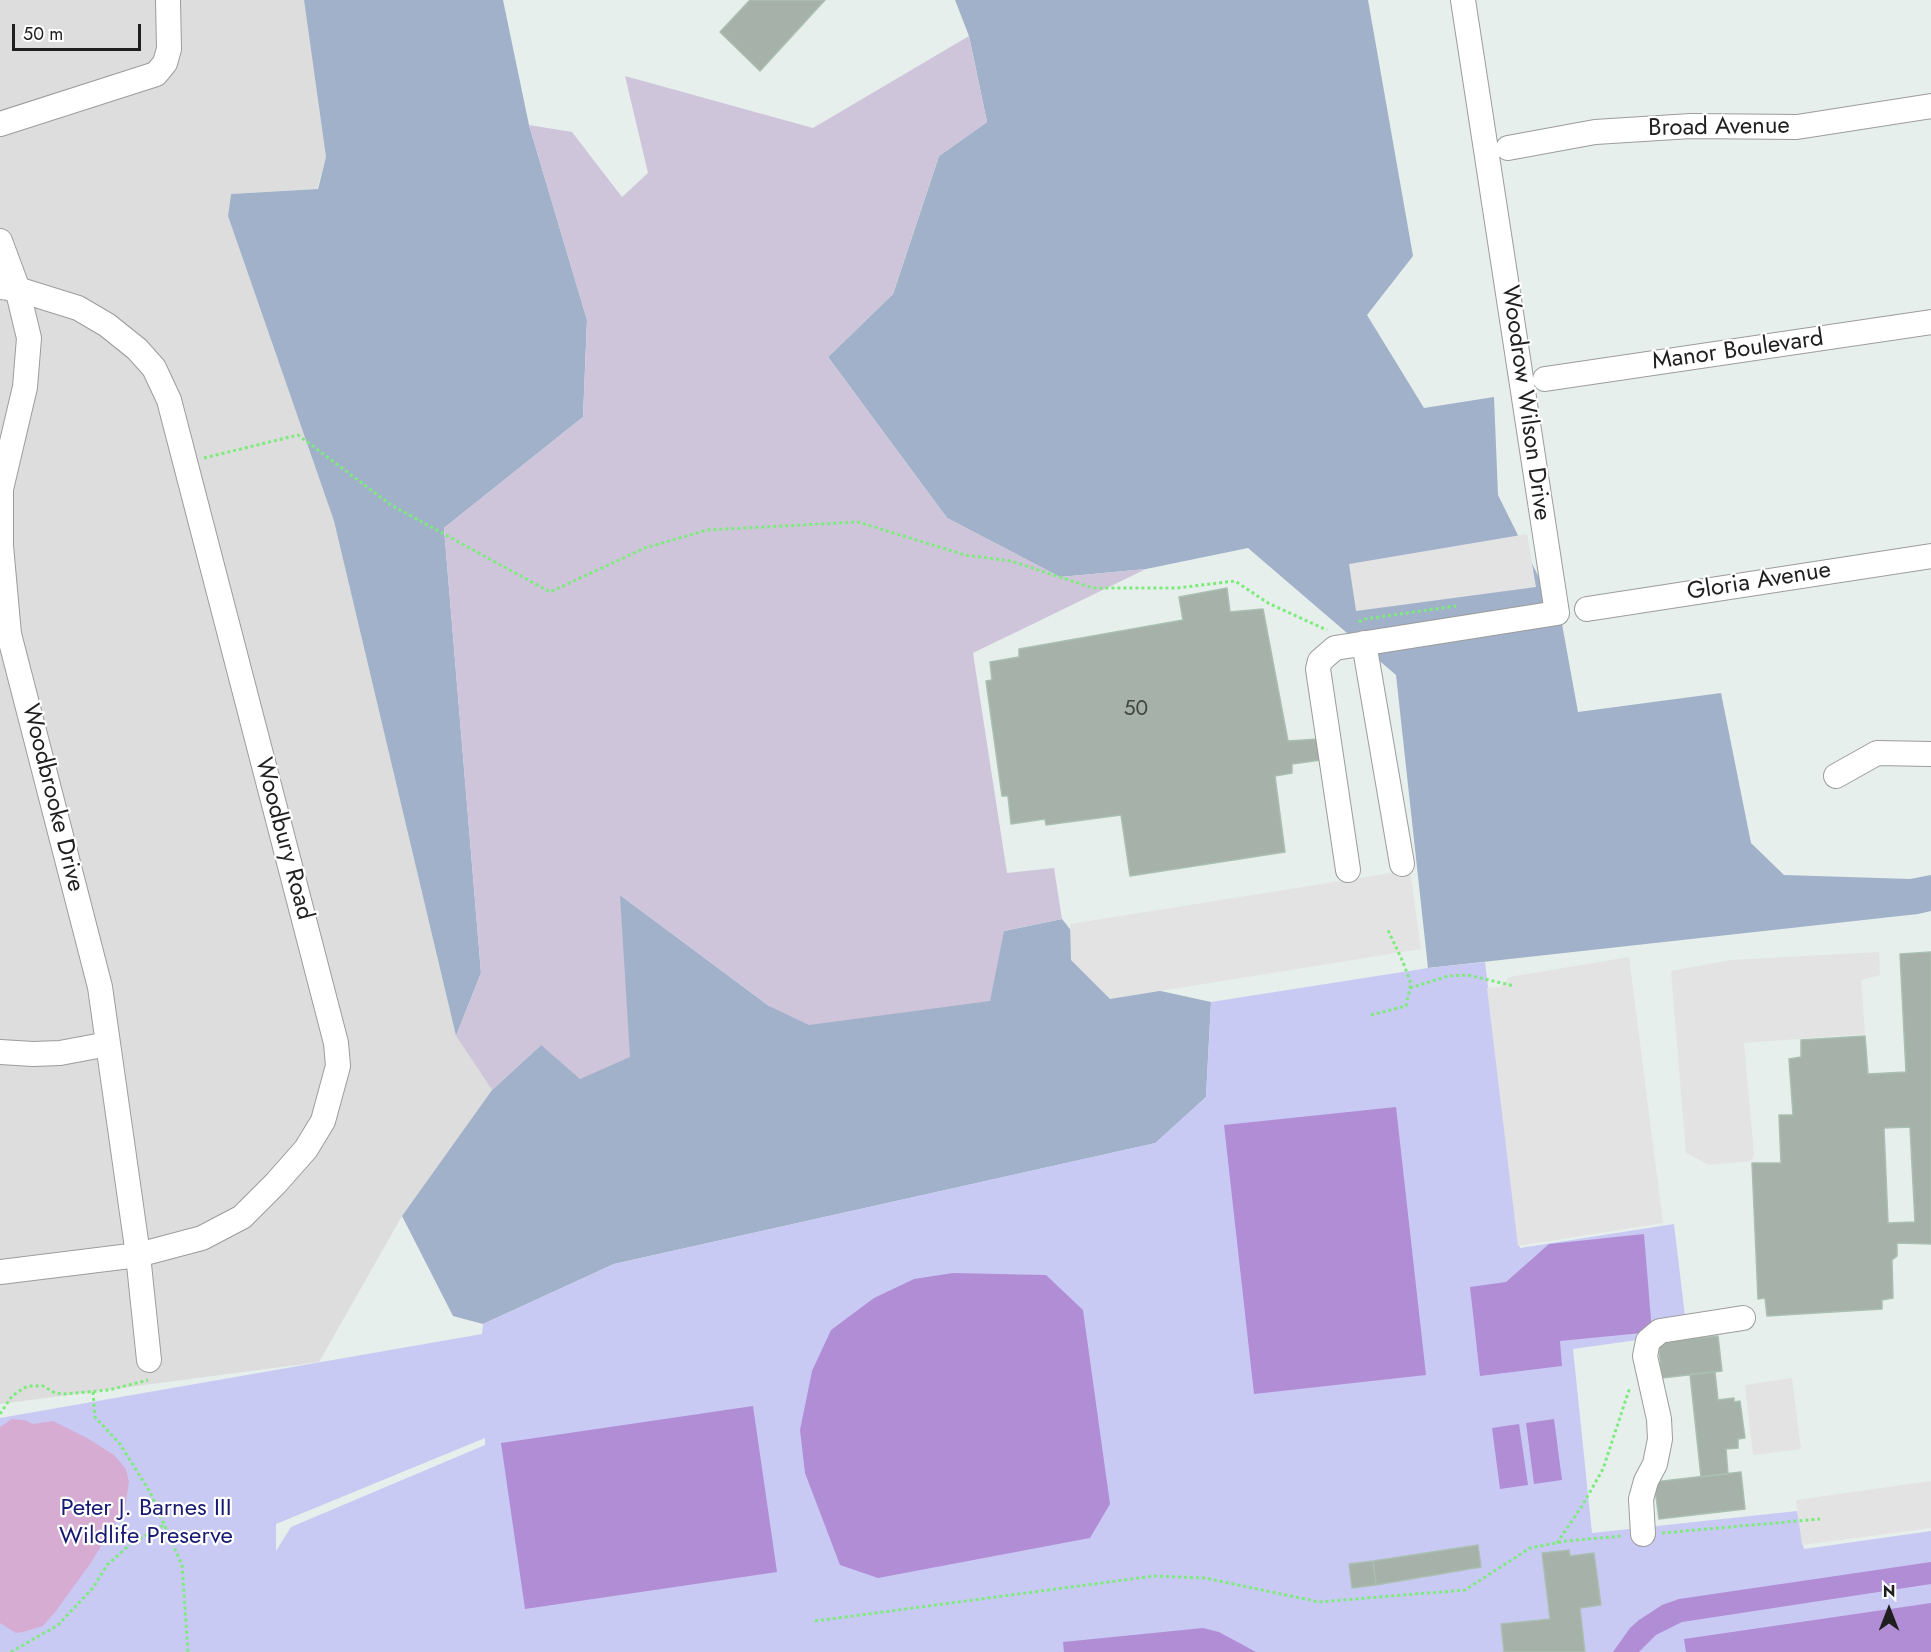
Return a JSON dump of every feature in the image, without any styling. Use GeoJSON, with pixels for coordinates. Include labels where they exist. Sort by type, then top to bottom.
{"type":"FeatureCollection","features":[{"type":"Feature","properties":{"kind":"street"},"geometry":{"type":"LineString","coordinates":[[0,124],[156,74],[165,63],[169,49],[168,0]]}},
{"type":"Feature","properties":{"kind":"street","name":"Woodrow Wilson Drive"},"geometry":{"type":"LineString","coordinates":[[1348,870],[1318,669],[1320,661],[1335,648],[1358,635],[1557,613],[1462,0]]}},
{"type":"Feature","properties":{"kind":"street","name":"Broad Avenue"},"geometry":{"type":"LineString","coordinates":[[1508,148],[1596,132],[1691,126],[1797,128],[1931,106]]}},
{"type":"Feature","properties":{"kind":"street","name":"Woodbrooke Drive"},"geometry":{"type":"LineString","coordinates":[[0,241],[8,288],[29,338],[25,387],[0,493],[1,546],[9,634],[100,987],[152,1369]]}},
{"type":"Feature","properties":{"kind":"street","name":"Woodbury Road"},"geometry":{"type":"LineString","coordinates":[[0,1272],[138,1255],[202,1238],[242,1217],[306,1149],[323,1121],[338,1066],[336,1042],[169,400],[154,368],[137,349],[107,325],[78,308],[8,288]]}},
{"type":"Feature","properties":{"kind":"street","name":"Manor Boulevard"},"geometry":{"type":"LineString","coordinates":[[1545,379],[1931,322]]}},
{"type":"Feature","properties":{"kind":"street","name":"Gloria Avenue"},"geometry":{"type":"LineString","coordinates":[[1587,609],[1931,556]]}},
{"type":"Feature","properties":{"kind":"street"},"geometry":{"type":"LineString","coordinates":[[1358,635],[1402,864]]}},
{"type":"Feature","properties":{"kind":"street"},"geometry":{"type":"LineString","coordinates":[[1836,776],[1877,753],[1931,754]]}},
{"type":"Feature","properties":{"kind":"street"},"geometry":{"type":"LineString","coordinates":[[0,1052],[60,1053],[108,1044]]}},
{"type":"Feature","properties":{"kind":"street"},"geometry":{"type":"LineString","coordinates":[[1643,1534],[1641,1499],[1654,1464],[1660,1439],[1659,1419],[1645,1356],[1648,1341],[1660,1331],[1743,1318]]}},
{"type":"Feature","properties":{"kind":"path"},"geometry":{"type":"LineString","coordinates":[[185,462],[298,435],[392,505],[550,592],[645,548],[707,530],[858,522],[965,555],[1011,561],[1093,588],[1177,588],[1235,581],[1268,603],[1327,630],[1335,629]]}},
{"type":"Feature","properties":{"kind":"path"},"geometry":{"type":"LineString","coordinates":[[1358,635],[1365,619],[1458,606]]}},
{"type":"Feature","properties":{"kind":"path"},"geometry":{"type":"LineString","coordinates":[[1371,1015],[1406,1006],[1411,984],[1388,930]]}},
{"type":"Feature","properties":{"kind":"path"},"geometry":{"type":"LineString","coordinates":[[1410,988],[1448,976],[1468,975],[1514,986]]}},
{"type":"Feature","properties":{"kind":"path"},"geometry":{"type":"LineString","coordinates":[[0,1414],[12,1396],[30,1386],[43,1386],[55,1393],[109,1390],[152,1369]]}},
{"type":"Feature","properties":{"kind":"path"},"geometry":{"type":"LineString","coordinates":[[1557,1543],[1582,1506],[1602,1469],[1634,1378]]}},
{"type":"Feature","properties":{"kind":"path"},"geometry":{"type":"LineString","coordinates":[[93,1392],[94,1417],[120,1444],[150,1492],[182,1565],[188,1652]]}},
{"type":"Feature","properties":{"kind":"path"},"geometry":{"type":"LineString","coordinates":[[815,1621],[1154,1576],[1205,1578],[1318,1602],[1465,1590],[1530,1548],[1643,1534],[1820,1518]]}},
{"type":"Feature","properties":{"kind":"path"},"geometry":{"type":"LineString","coordinates":[[11,1652],[58,1625],[93,1588],[107,1565],[132,1543],[164,1525]]}},
{"type":"Feature","properties":{"kind":"shaded area"},"geometry":{"type":"Polygon","coordinates":[[[0,0],[304,0],[326,157],[317,189],[231,194],[228,216],[334,521],[456,1036],[492,1090],[402,1216],[319,1362],[0,1404],[0,0]]]}},
{"type":"Feature","properties":{"kind":"shaded area"},"geometry":{"type":"Polygon","coordinates":[[[304,0],[503,0],[529,125],[587,320],[583,417],[444,528],[481,973],[456,1036],[334,521],[228,216],[231,194],[318,189],[326,157],[304,0]]]}},
{"type":"Feature","properties":{"kind":"shaded area"},"geometry":{"type":"Polygon","coordinates":[[[955,0],[1368,0],[1413,256],[1367,315],[1424,408],[1494,397],[1498,495],[1562,624],[1578,712],[1721,693],[1751,843],[1784,875],[1910,879],[1931,875],[1931,911],[1428,968],[1396,675],[1248,548],[1146,569],[1060,577],[947,518],[828,357],[893,294],[939,156],[987,122],[969,36],[955,0]]]}},
{"type":"Feature","properties":{"kind":"shaded area"},"geometry":{"type":"Polygon","coordinates":[[[969,36],[987,122],[939,156],[893,294],[828,357],[947,518],[1060,577],[1146,569],[973,653],[1007,873],[1054,868],[1062,919],[1004,931],[990,1001],[809,1025],[769,1006],[620,895],[630,1057],[580,1079],[541,1045],[492,1090],[456,1036],[481,973],[444,528],[583,417],[587,320],[529,125],[572,132],[622,197],[648,173],[625,76],[813,128],[969,36]]]}},
{"type":"Feature","properties":{"kind":"shaded area"},"geometry":{"type":"Polygon","coordinates":[[[1527,534],[1536,587],[1356,611],[1349,564],[1527,534]]]}},
{"type":"Feature","properties":{"kind":"shaded area"},"geometry":{"type":"Polygon","coordinates":[[[1410,870],[1421,949],[1110,999],[1071,960],[1070,924],[1410,870]]]}},
{"type":"Feature","properties":{"kind":"shaded area"},"geometry":{"type":"Polygon","coordinates":[[[620,895],[769,1006],[1004,931],[1062,919],[1110,980],[1211,1002],[1206,1097],[1156,1143],[614,1264],[483,1324],[453,1316],[402,1216],[492,1090],[541,1045],[620,895]]]}},
{"type":"Feature","properties":{"kind":"shaded area"},"geometry":{"type":"Polygon","coordinates":[[[1879,952],[1880,975],[1861,980],[1865,1034],[1744,1043],[1754,1155],[1751,1161],[1709,1165],[1686,1153],[1671,971],[1731,960],[1879,952]]]}},
{"type":"Feature","properties":{"kind":"shaded area"},"geometry":{"type":"Polygon","coordinates":[[[1629,957],[1663,1223],[1518,1246],[1487,988],[1501,987],[1509,977],[1629,957]]]}},
{"type":"Feature","properties":{"kind":"shaded area"},"geometry":{"type":"Polygon","coordinates":[[[1396,1107],[1426,1375],[1254,1394],[1224,1125],[1396,1107]]]}},
{"type":"Feature","properties":{"kind":"shaded area"},"geometry":{"type":"Polygon","coordinates":[[[1644,1234],[1652,1332],[1560,1341],[1562,1366],[1480,1376],[1470,1287],[1506,1282],[1549,1244],[1644,1234]]]}},
{"type":"Feature","properties":{"kind":"shaded area"},"geometry":{"type":"Polygon","coordinates":[[[953,1273],[1046,1275],[1083,1310],[1110,1504],[1090,1538],[878,1578],[840,1565],[805,1473],[800,1430],[812,1371],[831,1330],[874,1298],[914,1279],[953,1273]]]}},
{"type":"Feature","properties":{"kind":"shaded area"},"geometry":{"type":"Polygon","coordinates":[[[1792,1378],[1801,1449],[1753,1455],[1745,1385],[1792,1378]]]}},
{"type":"Feature","properties":{"kind":"shaded area"},"geometry":{"type":"Polygon","coordinates":[[[753,1406],[777,1572],[525,1609],[501,1443],[753,1406]]]}},
{"type":"Feature","properties":{"kind":"shaded area"},"geometry":{"type":"Polygon","coordinates":[[[12,1419],[25,1420],[33,1424],[53,1421],[87,1438],[114,1455],[126,1469],[129,1482],[125,1508],[90,1564],[56,1611],[43,1626],[16,1633],[0,1623],[0,1427],[12,1419]]]}},
{"type":"Feature","properties":{"kind":"shaded area"},"geometry":{"type":"Polygon","coordinates":[[[1554,1419],[1562,1480],[1534,1484],[1526,1423],[1554,1419]]]}},
{"type":"Feature","properties":{"kind":"shaded area"},"geometry":{"type":"Polygon","coordinates":[[[1519,1424],[1528,1485],[1500,1489],[1492,1428],[1519,1424]]]}},
{"type":"Feature","properties":{"kind":"shaded area"},"geometry":{"type":"Polygon","coordinates":[[[1931,1481],[1931,1528],[1802,1545],[1796,1500],[1931,1481]]]}},
{"type":"Feature","properties":{"kind":"shaded area"},"geometry":{"type":"Polygon","coordinates":[[[1931,1562],[1931,1584],[1682,1622],[1656,1635],[1639,1652],[1613,1652],[1630,1628],[1639,1620],[1662,1605],[1679,1599],[1931,1562]]]}},
{"type":"Feature","properties":{"kind":"shaded area"},"geometry":{"type":"Polygon","coordinates":[[[1931,1603],[1931,1652],[1686,1652],[1684,1639],[1931,1603]]]}},
{"type":"Feature","properties":{"kind":"shaded area"},"geometry":{"type":"Polygon","coordinates":[[[1203,1628],[1219,1632],[1256,1652],[1064,1652],[1063,1642],[1203,1628]]]}},
{"type":"Feature","properties":{"kind":"green space","name":"Peter J. Barnes III Wildlife Preserve"},"geometry":{"type":"Polygon","coordinates":[[[1485,962],[1520,1248],[1674,1224],[1687,1333],[1573,1349],[1592,1533],[1797,1511],[1804,1549],[1931,1531],[1931,1652],[0,1652],[0,1418],[482,1334],[483,1324],[614,1264],[1155,1143],[1206,1097],[1211,1002],[1428,968],[1485,962]],[[485,1438],[276,1524],[276,1551],[291,1527],[485,1445],[485,1438]]]}},
{"type":"Feature","properties":{"kind":"building"},"geometry":{"type":"Polygon","coordinates":[[[750,0],[825,0],[760,71],[720,32],[750,0]]]}},
{"type":"Feature","properties":{"kind":"building"},"geometry":{"type":"Polygon","coordinates":[[[1227,588],[1230,612],[1263,609],[1288,741],[1319,739],[1321,760],[1292,764],[1292,773],[1275,776],[1285,852],[1130,876],[1121,815],[1046,825],[1045,819],[1011,824],[1008,796],[1002,796],[986,681],[992,680],[990,662],[1019,657],[1019,649],[1183,620],[1179,597],[1227,588]]]}},
{"type":"Feature","properties":{"kind":"building"},"geometry":{"type":"Polygon","coordinates":[[[1931,952],[1931,1244],[1897,1243],[1897,1256],[1892,1260],[1893,1298],[1882,1300],[1882,1309],[1767,1316],[1765,1298],[1758,1299],[1752,1163],[1781,1163],[1779,1115],[1793,1115],[1789,1059],[1801,1057],[1801,1040],[1865,1036],[1868,1074],[1906,1072],[1900,954],[1931,952]],[[1910,1127],[1884,1128],[1888,1223],[1915,1222],[1910,1127]]]}},
{"type":"Feature","properties":{"kind":"building"},"geometry":{"type":"Polygon","coordinates":[[[1718,1336],[1722,1371],[1662,1378],[1658,1340],[1718,1336]]]}},
{"type":"Feature","properties":{"kind":"building"},"geometry":{"type":"Polygon","coordinates":[[[1715,1372],[1718,1400],[1734,1398],[1734,1402],[1740,1401],[1745,1438],[1738,1439],[1738,1448],[1726,1449],[1728,1474],[1701,1477],[1690,1374],[1715,1372]]]}},
{"type":"Feature","properties":{"kind":"building"},"geometry":{"type":"Polygon","coordinates":[[[1741,1472],[1745,1509],[1659,1519],[1654,1482],[1741,1472]]]}},
{"type":"Feature","properties":{"kind":"building"},"geometry":{"type":"Polygon","coordinates":[[[1478,1545],[1481,1567],[1376,1585],[1373,1561],[1478,1545]]]}},
{"type":"Feature","properties":{"kind":"building"},"geometry":{"type":"Polygon","coordinates":[[[1569,1550],[1570,1556],[1594,1553],[1601,1605],[1580,1608],[1585,1652],[1504,1652],[1501,1624],[1550,1619],[1542,1553],[1569,1550]]]}},
{"type":"Feature","properties":{"kind":"building"},"geometry":{"type":"Polygon","coordinates":[[[1373,1561],[1376,1585],[1352,1588],[1349,1564],[1373,1561]]]}}]}
